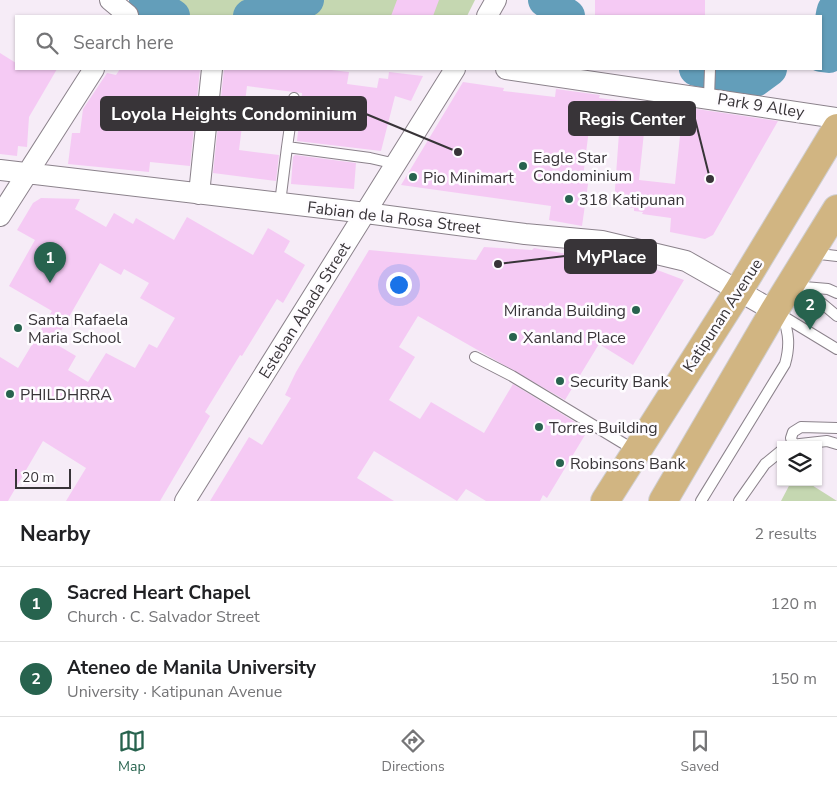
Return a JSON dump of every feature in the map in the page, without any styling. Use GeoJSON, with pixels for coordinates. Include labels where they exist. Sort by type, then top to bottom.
{"type":"FeatureCollection","features":[{"type":"Feature","properties":{"kind":"main road","name":"Katipunan Avenue"},"geometry":{"type":"LineString","coordinates":[[605,501],[739,290],[837,128]]}},
{"type":"Feature","properties":{"kind":"main road"},"geometry":{"type":"LineString","coordinates":[[663,501],[799,283],[810,252],[837,209]]}},
{"type":"Feature","properties":{"kind":"street"},"geometry":{"type":"LineString","coordinates":[[110,0],[131,10]]}},
{"type":"Feature","properties":{"kind":"street"},"geometry":{"type":"LineString","coordinates":[[488,15],[496,0]]}},
{"type":"Feature","properties":{"kind":"street"},"geometry":{"type":"LineString","coordinates":[[0,216],[93,70]]}},
{"type":"Feature","properties":{"kind":"street"},"geometry":{"type":"LineString","coordinates":[[199,194],[212,70]]}},
{"type":"Feature","properties":{"kind":"street","name":"Esteban Abada Street"},"geometry":{"type":"LineString","coordinates":[[185,501],[454,70]]}},
{"type":"Feature","properties":{"kind":"street","name":"Park 9 Alley"},"geometry":{"type":"LineString","coordinates":[[513,70],[709,97],[837,118]]}},
{"type":"Feature","properties":{"kind":"street","name":"Fabian de la Rosa Street"},"geometry":{"type":"LineString","coordinates":[[0,170],[366,213],[624,246],[686,261],[778,314]]}},
{"type":"Feature","properties":{"kind":"lane"},"geometry":{"type":"LineString","coordinates":[[709,97],[710,73]]}},
{"type":"Feature","properties":{"kind":"lane"},"geometry":{"type":"LineString","coordinates":[[280,203],[294,98]]}},
{"type":"Feature","properties":{"kind":"lane"},"geometry":{"type":"LineString","coordinates":[[287,147],[370,158],[396,164]]}},
{"type":"Feature","properties":{"kind":"lane"},"geometry":{"type":"LineString","coordinates":[[810,252],[837,256]]}},
{"type":"Feature","properties":{"kind":"lane"},"geometry":{"type":"LineString","coordinates":[[799,283],[828,289],[837,293]]}},
{"type":"Feature","properties":{"kind":"lane"},"geometry":{"type":"LineString","coordinates":[[799,283],[818,303],[837,316]]}},
{"type":"Feature","properties":{"kind":"lane"},"geometry":{"type":"LineString","coordinates":[[778,314],[837,349]]}},
{"type":"Feature","properties":{"kind":"lane"},"geometry":{"type":"LineString","coordinates":[[701,501],[785,364],[789,350],[788,333],[778,314]]}},
{"type":"Feature","properties":{"kind":"lane"},"geometry":{"type":"LineString","coordinates":[[475,358],[512,376],[637,451]]}},
{"type":"Feature","properties":{"kind":"lane"},"geometry":{"type":"LineString","coordinates":[[792,441],[792,432],[801,427],[837,428]]}},
{"type":"Feature","properties":{"kind":"lane"},"geometry":{"type":"LineString","coordinates":[[822,441],[837,444]]}},
{"type":"Feature","properties":{"kind":"lane"},"geometry":{"type":"LineString","coordinates":[[739,501],[765,464],[777,454]]}},
{"type":"Feature","properties":{"kind":"green space"},"geometry":{"type":"Polygon","coordinates":[[[166,0],[475,0],[468,15],[161,15],[166,0]]]}},
{"type":"Feature","properties":{"kind":"green space"},"geometry":{"type":"Polygon","coordinates":[[[789,486],[813,486],[837,501],[781,501],[789,486]]]}},
{"type":"Feature","properties":{"kind":"building"},"geometry":{"type":"Polygon","coordinates":[[[397,0],[439,0],[433,15],[391,15],[397,0]]]}},
{"type":"Feature","properties":{"kind":"building"},"geometry":{"type":"Polygon","coordinates":[[[595,0],[705,0],[705,15],[595,15],[595,0]]]}},
{"type":"Feature","properties":{"kind":"building"},"geometry":{"type":"Polygon","coordinates":[[[0,53],[15,62],[15,70],[56,70],[29,117],[27,147],[18,146],[17,156],[0,154],[0,53]]]}},
{"type":"Feature","properties":{"kind":"building"},"geometry":{"type":"Polygon","coordinates":[[[119,70],[200,70],[190,166],[150,162],[149,172],[68,164],[72,133],[80,133],[83,109],[107,73],[116,75],[119,70]]]}},
{"type":"Feature","properties":{"kind":"building"},"geometry":{"type":"Polygon","coordinates":[[[224,70],[331,70],[349,72],[347,84],[377,88],[379,78],[388,79],[389,72],[423,76],[411,101],[395,96],[381,151],[297,141],[302,93],[247,86],[239,150],[279,155],[276,181],[213,173],[224,70]]]}},
{"type":"Feature","properties":{"kind":"building"},"geometry":{"type":"Polygon","coordinates":[[[463,82],[504,88],[503,91],[555,97],[556,89],[600,95],[599,98],[647,104],[639,180],[675,184],[683,107],[778,121],[713,235],[705,239],[670,232],[671,218],[642,214],[643,212],[634,211],[634,208],[624,207],[625,204],[614,203],[619,133],[589,129],[583,177],[589,177],[582,226],[549,220],[551,206],[401,185],[463,82]]]}},
{"type":"Feature","properties":{"kind":"building"},"geometry":{"type":"Polygon","coordinates":[[[295,155],[356,163],[354,189],[291,184],[293,157],[295,155]]]}},
{"type":"Feature","properties":{"kind":"building"},"geometry":{"type":"Polygon","coordinates":[[[41,198],[80,199],[75,209],[106,227],[114,213],[133,224],[136,218],[174,240],[187,217],[253,255],[268,228],[290,241],[284,252],[305,265],[283,303],[277,299],[242,356],[240,355],[205,412],[210,416],[160,501],[66,501],[86,468],[43,441],[8,501],[0,501],[0,357],[18,368],[52,311],[9,286],[35,240],[17,230],[33,203],[41,198]],[[100,263],[54,343],[76,356],[68,370],[88,382],[106,353],[135,368],[149,344],[157,348],[175,318],[140,298],[149,283],[124,269],[121,275],[100,263]]]}},
{"type":"Feature","properties":{"kind":"building"},"geometry":{"type":"Polygon","coordinates":[[[484,247],[532,250],[534,248],[652,268],[684,280],[633,365],[599,344],[565,400],[418,316],[399,347],[415,357],[389,400],[420,419],[431,402],[484,433],[513,384],[588,430],[547,498],[543,495],[540,501],[486,501],[466,489],[457,501],[374,451],[357,478],[394,501],[210,501],[249,437],[262,445],[291,398],[285,395],[296,372],[369,250],[476,260],[484,247]]]}},
{"type":"Feature","properties":{"kind":"waterway"},"geometry":{"type":"LineString","coordinates":[[146,0],[171,15]]}},
{"type":"Feature","properties":{"kind":"waterway"},"geometry":{"type":"LineString","coordinates":[[254,15],[307,0]]}},
{"type":"Feature","properties":{"kind":"waterway"},"geometry":{"type":"LineString","coordinates":[[545,0],[567,15]]}},
{"type":"Feature","properties":{"kind":"waterway"},"geometry":{"type":"LineString","coordinates":[[822,55],[829,56],[831,50],[832,16],[834,10],[837,10]]}},
{"type":"Feature","properties":{"kind":"waterway"},"geometry":{"type":"LineString","coordinates":[[701,70],[755,80],[769,70]]}},
{"type":"Feature","properties":{"kind":"place","name":"Loyola Heights Condominium"},"geometry":{"type":"Point","coordinates":[458,152]}},
{"type":"Feature","properties":{"kind":"place","name":"Eagle Star Condominium"},"geometry":{"type":"Point","coordinates":[523,166]}},
{"type":"Feature","properties":{"kind":"place","name":"Pio Minimart"},"geometry":{"type":"Point","coordinates":[413,177]}},
{"type":"Feature","properties":{"kind":"place","name":"Regis Center"},"geometry":{"type":"Point","coordinates":[710,179]}},
{"type":"Feature","properties":{"kind":"place","name":"318 Katipunan"},"geometry":{"type":"Point","coordinates":[569,199]}},
{"type":"Feature","properties":{"kind":"place","name":"MyPlace"},"geometry":{"type":"Point","coordinates":[498,264]}},
{"type":"Feature","properties":{"kind":"place","name":"Sacred Heart Chapel"},"geometry":{"type":"Point","coordinates":[50,283]}},
{"type":"Feature","properties":{"kind":"place","name":"Miranda Building"},"geometry":{"type":"Point","coordinates":[636,310]}},
{"type":"Feature","properties":{"kind":"place","name":"Santa Rafaela Maria School"},"geometry":{"type":"Point","coordinates":[18,328]}},
{"type":"Feature","properties":{"kind":"place","name":"Ateneo de Manila University"},"geometry":{"type":"Point","coordinates":[810,330]}},
{"type":"Feature","properties":{"kind":"place","name":"Xanland Place"},"geometry":{"type":"Point","coordinates":[513,337]}},
{"type":"Feature","properties":{"kind":"place","name":"Security Bank"},"geometry":{"type":"Point","coordinates":[560,381]}},
{"type":"Feature","properties":{"kind":"place","name":"PHILDHRRA"},"geometry":{"type":"Point","coordinates":[10,394]}},
{"type":"Feature","properties":{"kind":"place","name":"Torres Building"},"geometry":{"type":"Point","coordinates":[539,427]}},
{"type":"Feature","properties":{"kind":"place","name":"Robinsons Bank"},"geometry":{"type":"Point","coordinates":[560,463]}}]}
